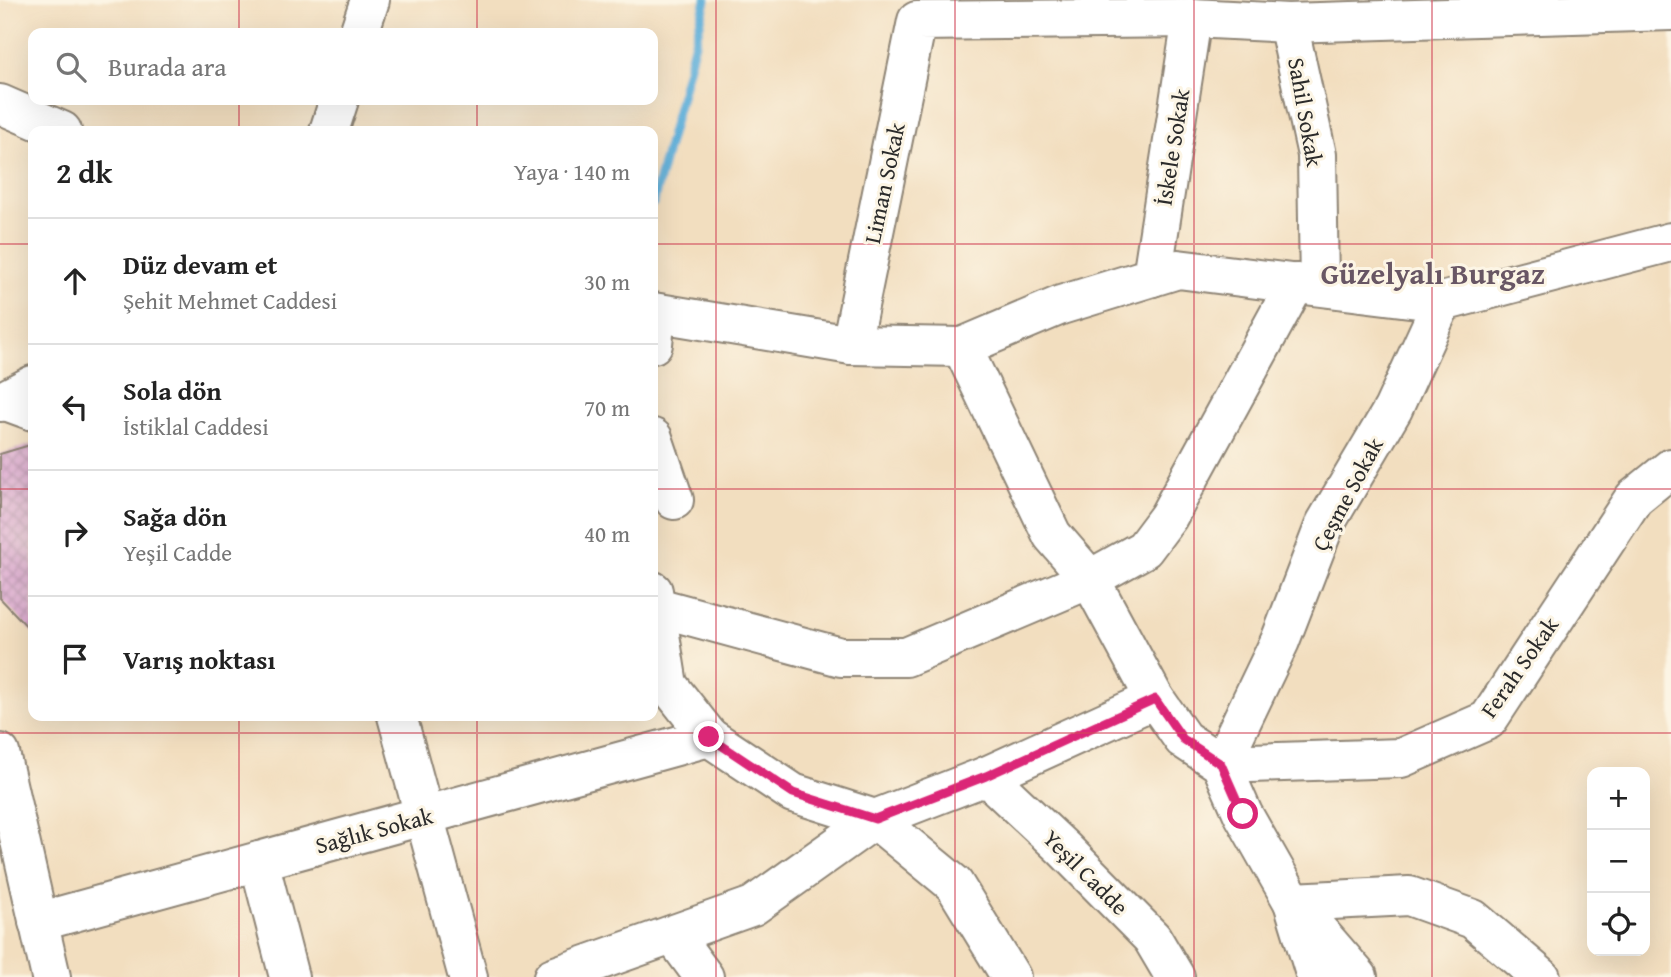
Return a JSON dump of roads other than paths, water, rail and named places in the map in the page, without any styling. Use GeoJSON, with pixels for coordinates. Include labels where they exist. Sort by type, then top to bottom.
{"type":"FeatureCollection","features":[{"type":"Feature","properties":{"kind":"street"},"geometry":{"type":"LineString","coordinates":[[361,28],[370,0]]}},
{"type":"Feature","properties":{"kind":"street"},"geometry":{"type":"LineString","coordinates":[[1192,18],[1289,23],[1671,11]]}},
{"type":"Feature","properties":{"kind":"street","name":"Liman Sokak"},"geometry":{"type":"LineString","coordinates":[[851,345],[917,21],[1192,18]]}},
{"type":"Feature","properties":{"kind":"street","name":"İskele Sokak"},"geometry":{"type":"LineString","coordinates":[[1152,277],[1192,18]]}},
{"type":"Feature","properties":{"kind":"street","name":"Sahil Sokak"},"geometry":{"type":"LineString","coordinates":[[1289,23],[1317,155],[1307,285]]}},
{"type":"Feature","properties":{"kind":"street"},"geometry":{"type":"LineString","coordinates":[[0,104],[51,126]]}},
{"type":"Feature","properties":{"kind":"street"},"geometry":{"type":"LineString","coordinates":[[331,126],[337,105]]}},
{"type":"Feature","properties":{"kind":"street"},"geometry":{"type":"LineString","coordinates":[[658,321],[851,345],[962,347],[1061,305],[1178,269],[1442,302],[1671,242]]}},
{"type":"Feature","properties":{"kind":"street"},"geometry":{"type":"LineString","coordinates":[[658,602],[841,657],[906,657],[1090,579],[1144,549],[1168,517],[1307,285]]}},
{"type":"Feature","properties":{"kind":"street","name":"Çeşme Sokak"},"geometry":{"type":"LineString","coordinates":[[1221,764],[1280,641],[1325,524],[1394,409],[1442,302]]}},
{"type":"Feature","properties":{"kind":"street"},"geometry":{"type":"LineString","coordinates":[[962,347],[1052,535],[1090,579],[1155,699],[1183,739],[1221,764],[1243,814],[1293,902],[1358,977]]}},
{"type":"Feature","properties":{"kind":"street"},"geometry":{"type":"LineString","coordinates":[[658,453],[674,500]]}},
{"type":"Feature","properties":{"kind":"street","name":"Ferah Sokak"},"geometry":{"type":"LineString","coordinates":[[1221,764],[1401,758],[1488,720],[1634,498],[1671,468]]}},
{"type":"Feature","properties":{"kind":"street"},"geometry":{"type":"LineString","coordinates":[[658,625],[668,685],[709,737],[793,793],[875,819],[954,884],[1011,977]]}},
{"type":"Feature","properties":{"kind":"street"},"geometry":{"type":"LineString","coordinates":[[553,977],[753,906],[875,819],[986,776],[1155,699]]}},
{"type":"Feature","properties":{"kind":"street"},"geometry":{"type":"LineString","coordinates":[[398,721],[468,977]]}},
{"type":"Feature","properties":{"kind":"street","name":"Sağlık Sokak"},"geometry":{"type":"LineString","coordinates":[[38,922],[709,737]]}},
{"type":"Feature","properties":{"kind":"street"},"geometry":{"type":"LineString","coordinates":[[1,761],[51,977]]}},
{"type":"Feature","properties":{"kind":"street","name":"Yeşil Cadde"},"geometry":{"type":"LineString","coordinates":[[986,776],[1064,849],[1152,938],[1175,977]]}},
{"type":"Feature","properties":{"kind":"street"},"geometry":{"type":"LineString","coordinates":[[259,861],[289,977]]}},
{"type":"Feature","properties":{"kind":"street"},"geometry":{"type":"LineString","coordinates":[[1293,902],[1409,896],[1473,919],[1541,977]]}},
{"type":"Feature","properties":{"kind":"street"},"geometry":{"type":"LineString","coordinates":[[1293,902],[1316,977]]}},
{"type":"Feature","properties":{"kind":"street"},"geometry":{"type":"LineString","coordinates":[[673,935],[704,977]]}},
{"type":"Feature","properties":{"kind":"waterway"},"geometry":{"type":"LineString","coordinates":[[658,184],[706,0]]}},
{"type":"Feature","properties":{"kind":"district","name":"Güzelyalı Burgaz"},"geometry":{"type":"Point","coordinates":[1433,273]}}]}
